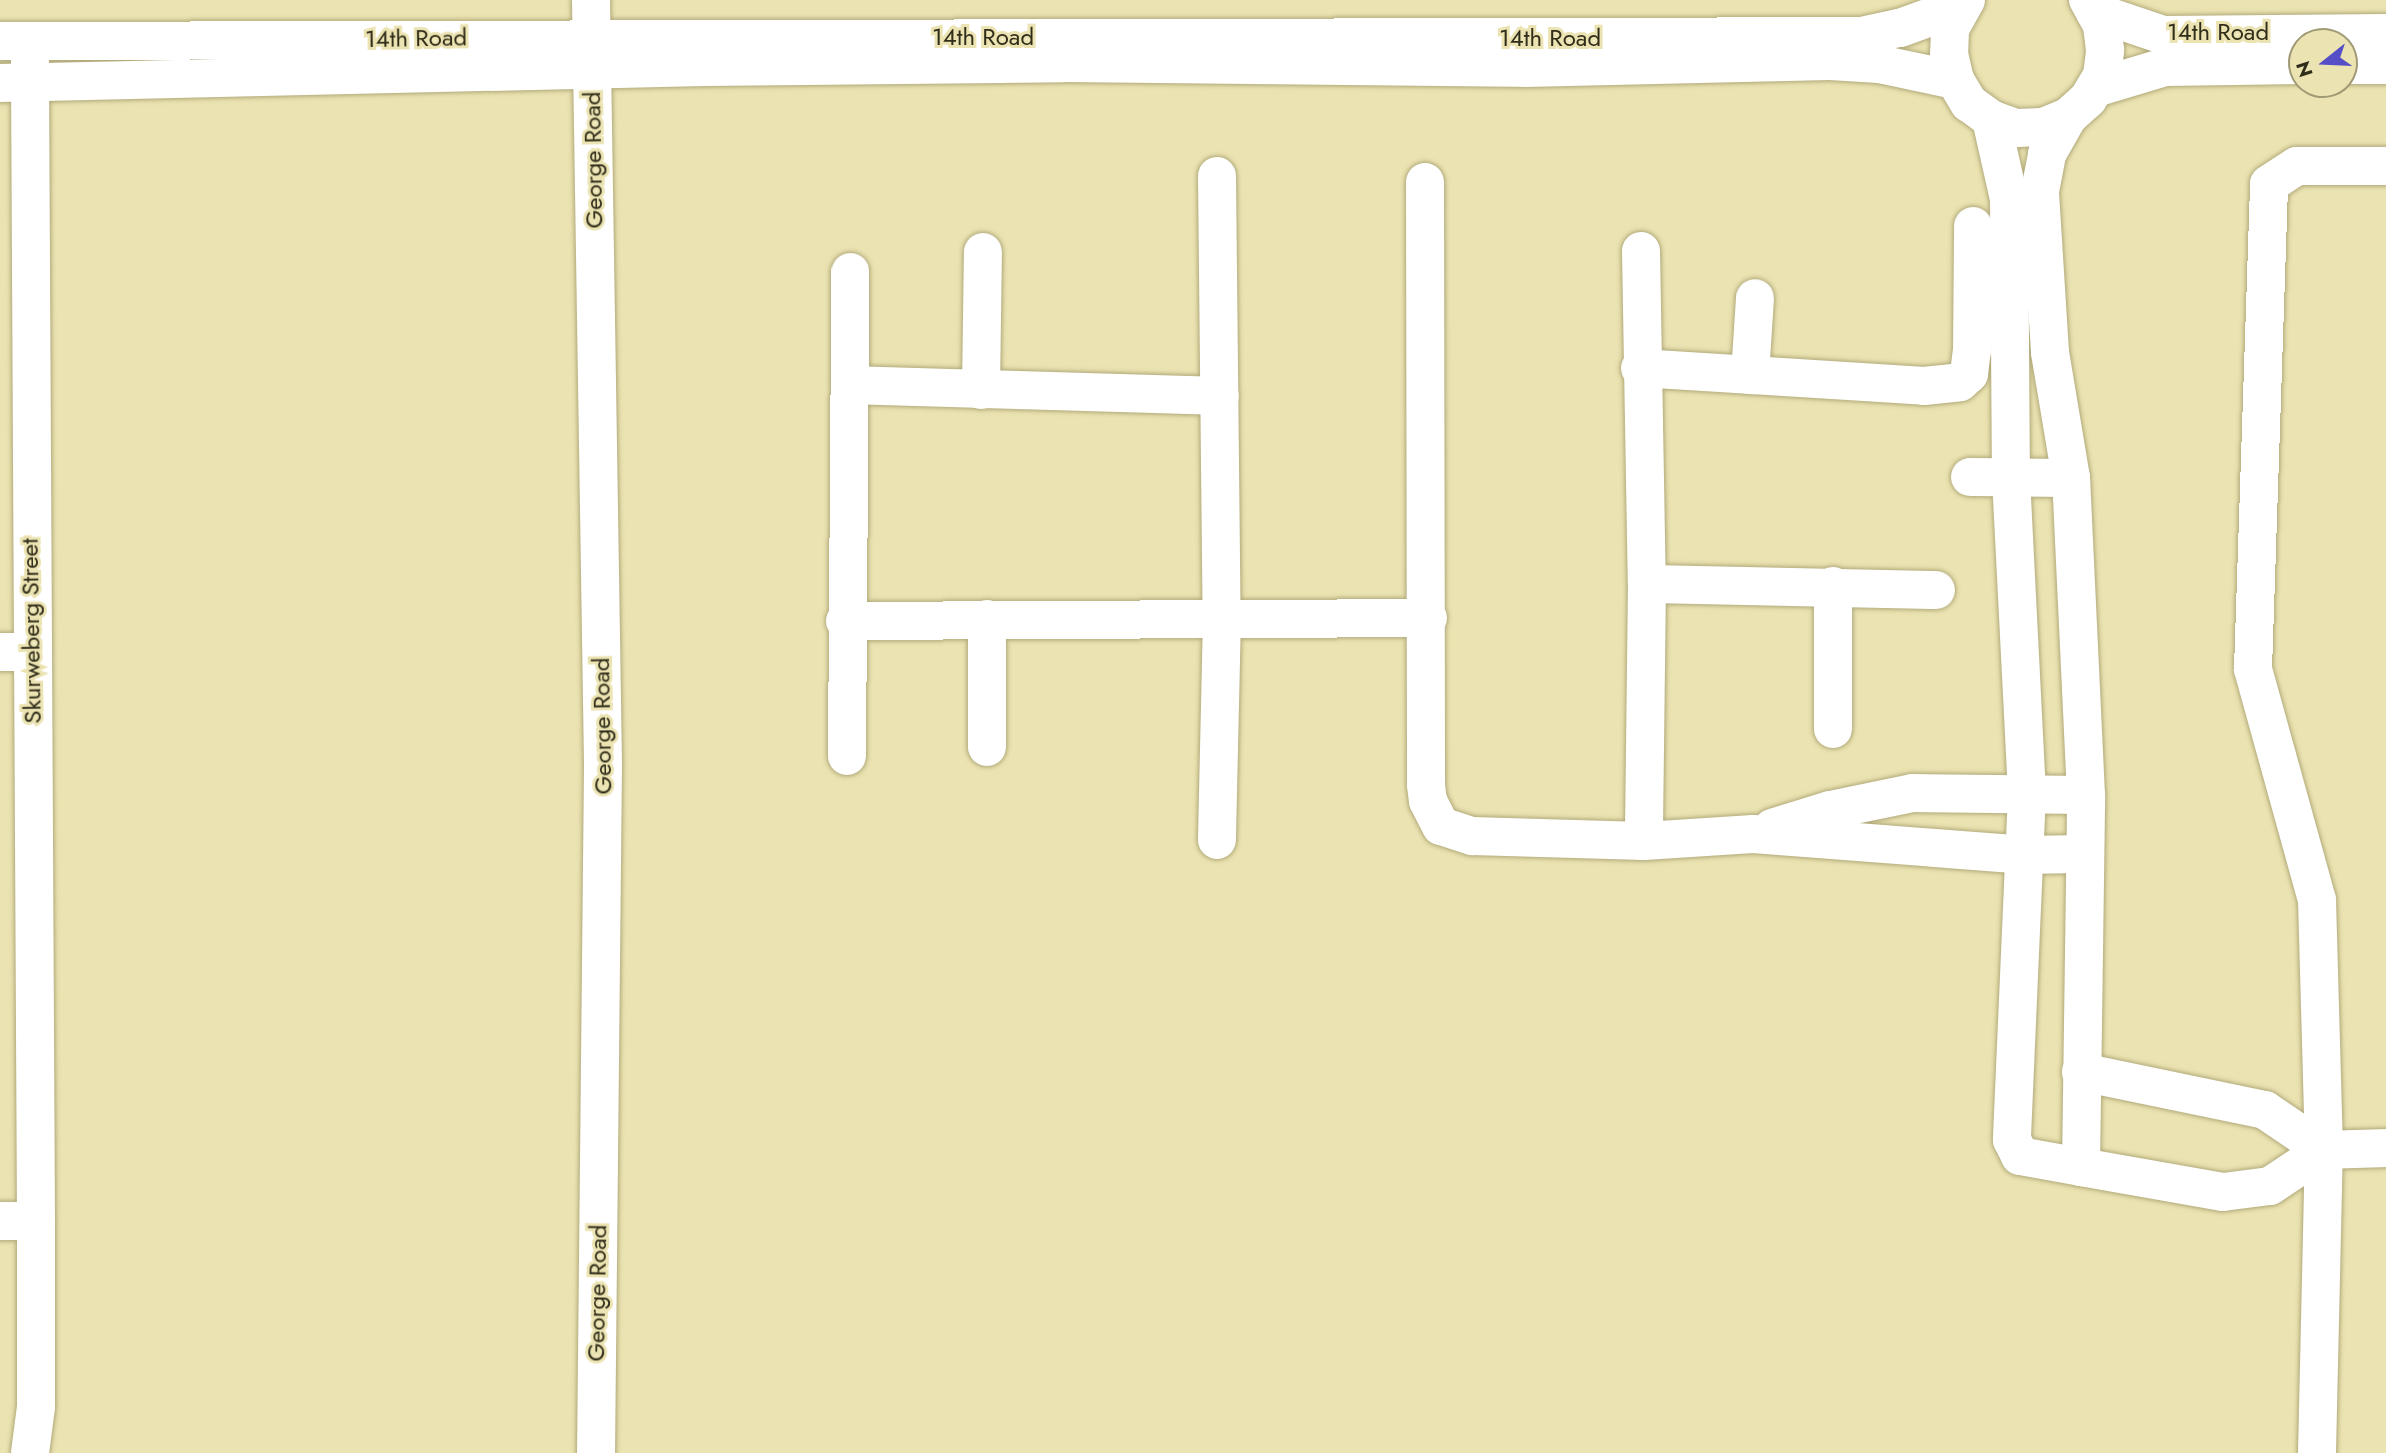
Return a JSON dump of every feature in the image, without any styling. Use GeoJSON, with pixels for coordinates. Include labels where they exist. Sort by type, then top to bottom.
{"type":"FeatureCollection","features":[{"type":"Feature","properties":{"kind":"street","name":"14th Road"},"geometry":{"type":"LineString","coordinates":[[15,41],[591,35],[1861,36],[1900,28],[1964,3]]}},
{"type":"Feature","properties":{"kind":"street"},"geometry":{"type":"LineString","coordinates":[[1964,3],[1950,42],[1955,80],[1969,103],[1991,119],[2016,128],[2043,127],[2068,117]]}},
{"type":"Feature","properties":{"kind":"street","name":"14th Road"},"geometry":{"type":"LineString","coordinates":[[2092,6],[2162,34],[2386,33]]}},
{"type":"Feature","properties":{"kind":"street"},"geometry":{"type":"LineString","coordinates":[[2081,1167],[2083,854],[2086,795],[2071,478],[2050,352],[2039,191],[2047,153],[2068,117],[2095,88],[2105,50],[2092,6]]}},
{"type":"Feature","properties":{"kind":"street","name":"14th Road"},"geometry":{"type":"LineString","coordinates":[[15,83],[591,35],[1063,64],[1525,68],[1830,61],[1879,64],[1955,80]]}},
{"type":"Feature","properties":{"kind":"street","name":"George Road"},"geometry":{"type":"LineString","coordinates":[[591,35],[603,765],[596,1453]]}},
{"type":"Feature","properties":{"kind":"street","name":"Skurweberg Street"},"geometry":{"type":"LineString","coordinates":[[15,41],[18,1221],[36,1407],[30,1453]]}},
{"type":"Feature","properties":{"kind":"street","name":"14th Road"},"geometry":{"type":"LineString","coordinates":[[2095,88],[2165,67],[2288,65]]}},
{"type":"Feature","properties":{"kind":"street"},"geometry":{"type":"LineString","coordinates":[[2358,65],[2386,65]]}},
{"type":"Feature","properties":{"kind":"street"},"geometry":{"type":"LineString","coordinates":[[1991,119],[2009,199],[2011,478],[2027,793],[2022,855],[2013,1149],[2020,1156],[2224,1192],[2270,1186],[2324,1150],[2386,1148]]}},
{"type":"Feature","properties":{"kind":"street"},"geometry":{"type":"LineString","coordinates":[[2318,1453],[2324,1150],[2317,900],[2253,669],[2269,184],[2297,166],[2386,166]]}},
{"type":"Feature","properties":{"kind":"street"},"geometry":{"type":"LineString","coordinates":[[1217,176],[1222,617],[1217,840]]}},
{"type":"Feature","properties":{"kind":"street"},"geometry":{"type":"LineString","coordinates":[[1425,182],[1428,618],[1426,785],[1428,801],[1441,826],[1472,836],[1644,841],[1753,834],[2022,855],[2083,854]]}},
{"type":"Feature","properties":{"kind":"street"},"geometry":{"type":"LineString","coordinates":[[1640,368],[1924,386],[1960,382],[1969,374],[1972,351],[1973,226]]}},
{"type":"Feature","properties":{"kind":"street"},"geometry":{"type":"LineString","coordinates":[[1641,251],[1640,368],[1647,584],[1644,841]]}},
{"type":"Feature","properties":{"kind":"street"},"geometry":{"type":"LineString","coordinates":[[981,390],[983,252]]}},
{"type":"Feature","properties":{"kind":"street"},"geometry":{"type":"LineString","coordinates":[[847,756],[845,621],[850,272]]}},
{"type":"Feature","properties":{"kind":"street"},"geometry":{"type":"LineString","coordinates":[[1750,375],[1755,298]]}},
{"type":"Feature","properties":{"kind":"street"},"geometry":{"type":"LineString","coordinates":[[850,385],[1220,396]]}},
{"type":"Feature","properties":{"kind":"street"},"geometry":{"type":"LineString","coordinates":[[1970,477],[2071,478]]}},
{"type":"Feature","properties":{"kind":"street"},"geometry":{"type":"LineString","coordinates":[[1647,584],[1936,590]]}},
{"type":"Feature","properties":{"kind":"street"},"geometry":{"type":"LineString","coordinates":[[1833,586],[1833,729]]}},
{"type":"Feature","properties":{"kind":"street"},"geometry":{"type":"LineString","coordinates":[[845,621],[1428,618]]}},
{"type":"Feature","properties":{"kind":"street"},"geometry":{"type":"LineString","coordinates":[[987,619],[987,747]]}},
{"type":"Feature","properties":{"kind":"street"},"geometry":{"type":"LineString","coordinates":[[1753,834],[1830,810],[1901,795],[2086,795]]}},
{"type":"Feature","properties":{"kind":"street"},"geometry":{"type":"LineString","coordinates":[[2081,1072],[2265,1110],[2324,1150]]}}]}
